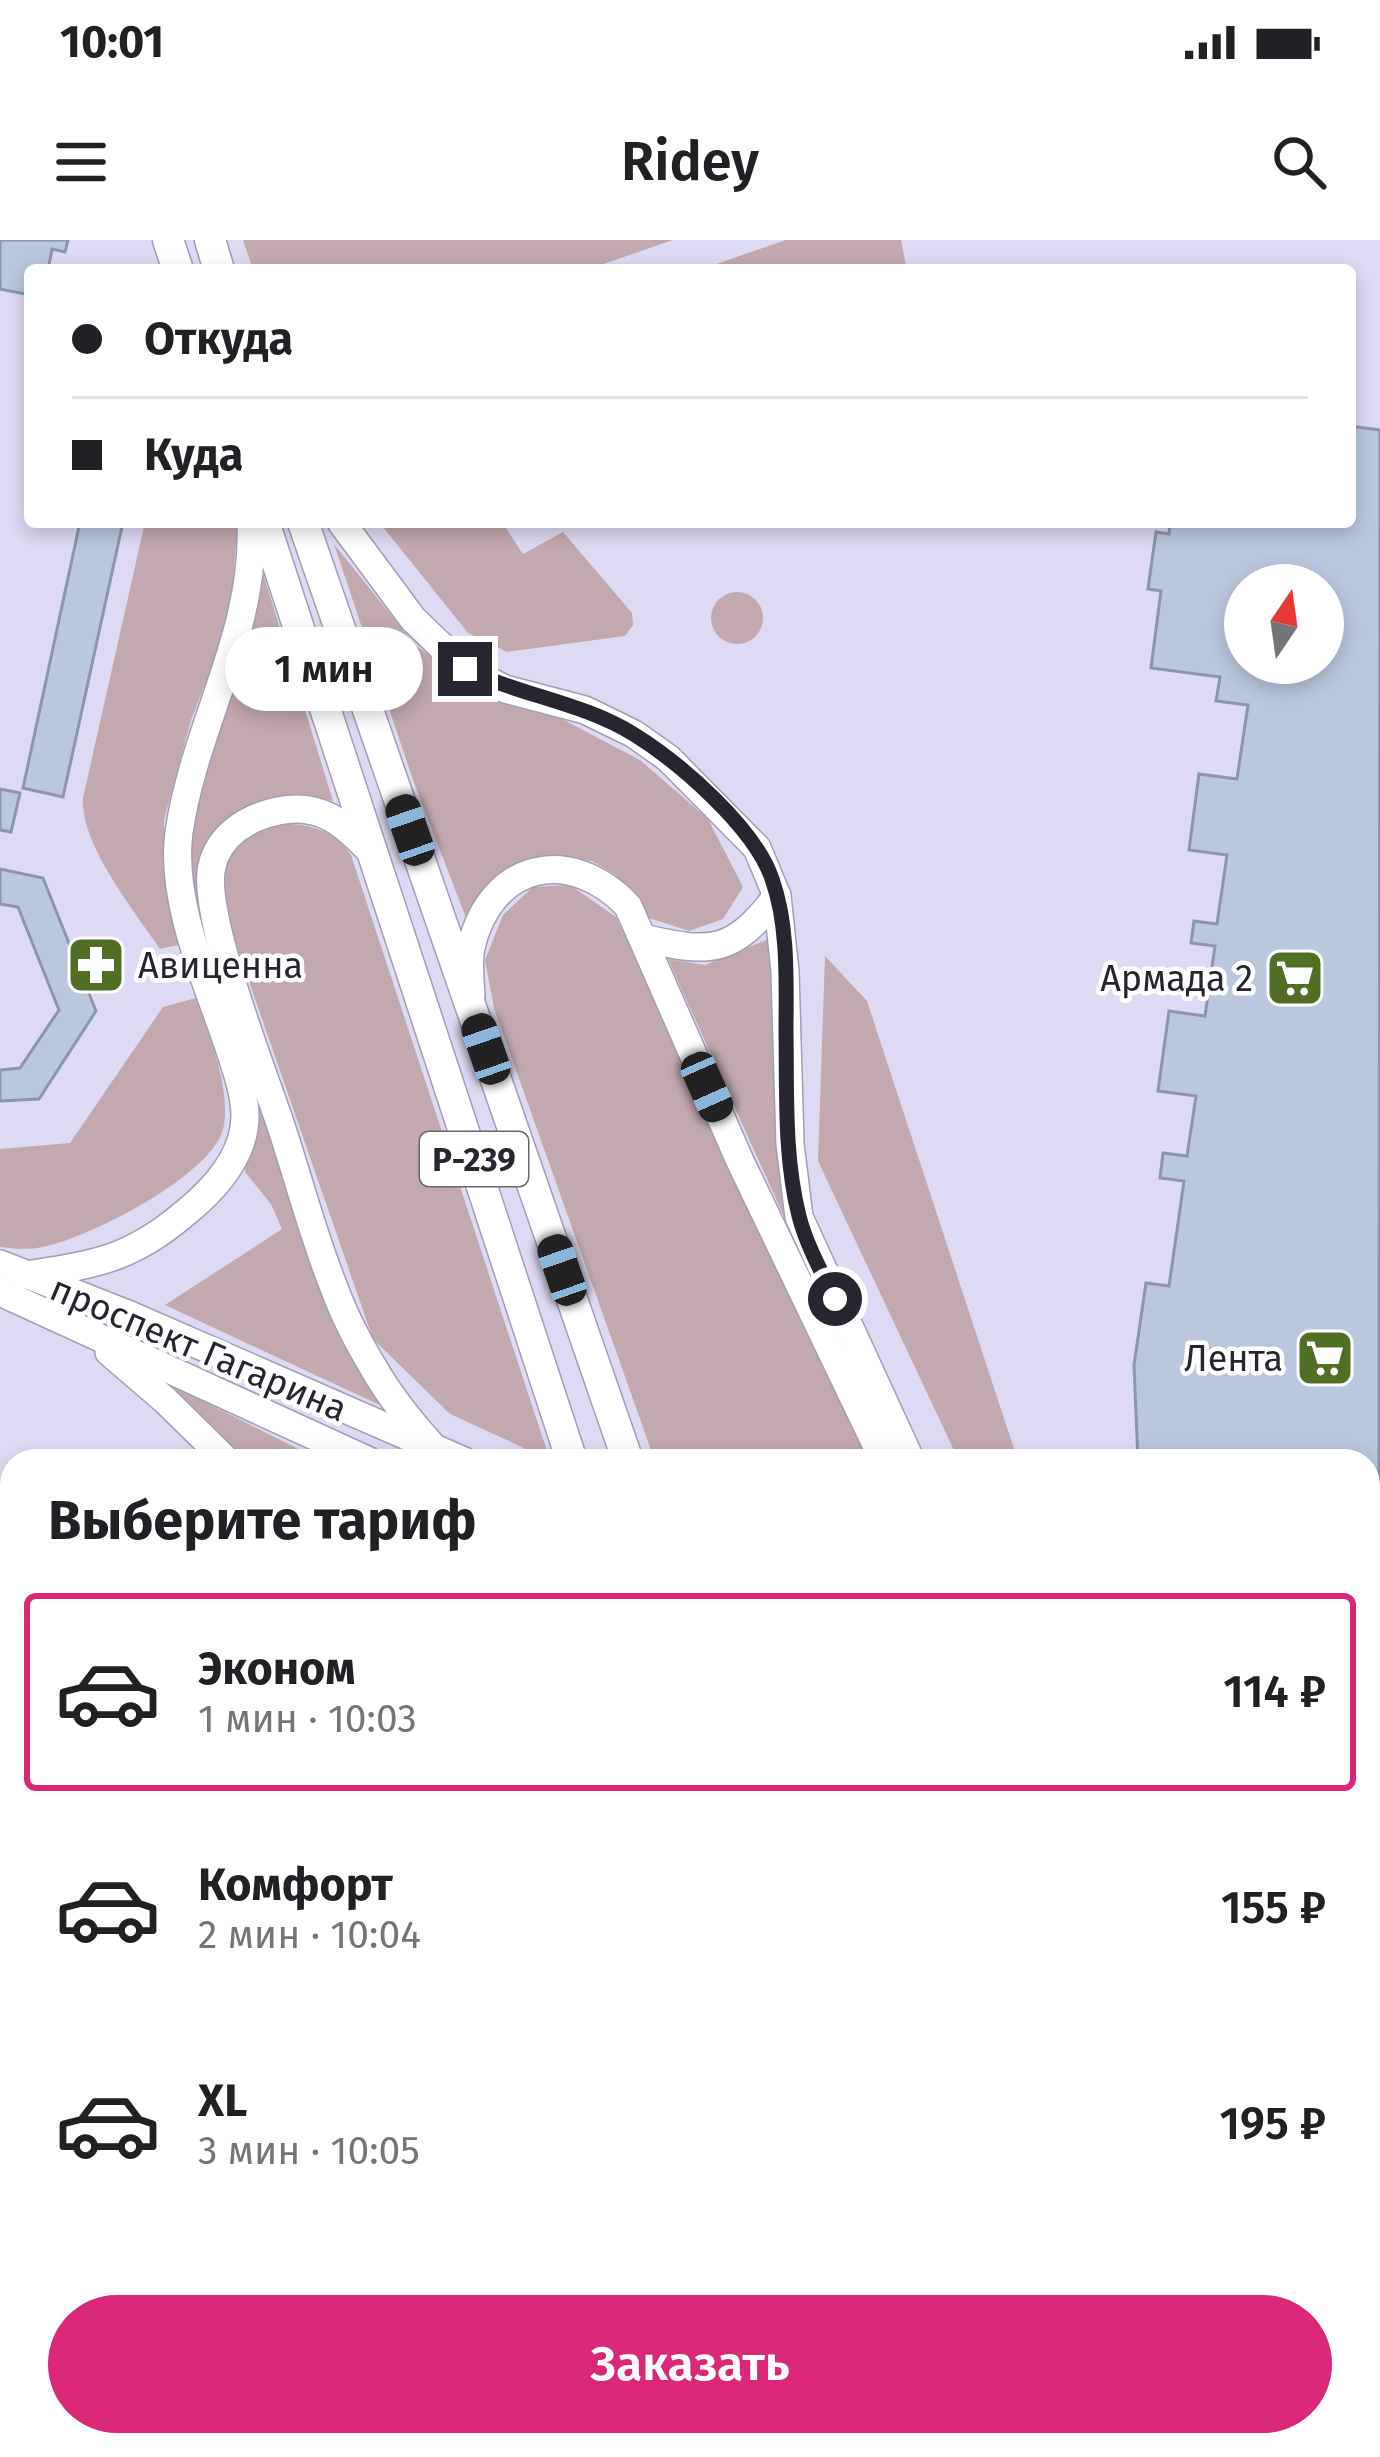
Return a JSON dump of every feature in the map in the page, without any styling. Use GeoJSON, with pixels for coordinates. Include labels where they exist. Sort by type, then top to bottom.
{"type":"FeatureCollection","features":[{"type":"Feature","properties":{"kind":"highway","name":"Р-239"},"geometry":{"type":"LineString","coordinates":[[266,528],[568,1449]]}},
{"type":"Feature","properties":{"kind":"highway","name":"Р-239"},"geometry":{"type":"LineString","coordinates":[[305,528],[624,1449]]}},
{"type":"Feature","properties":{"kind":"main road"},"geometry":{"type":"LineString","coordinates":[[12,1269],[116,1258],[150,1240],[215,1186],[240,1143],[245,1115],[233,1059],[183,899],[178,837],[205,730],[244,615],[253,557],[251,528]]}},
{"type":"Feature","properties":{"kind":"main road"},"geometry":{"type":"LineString","coordinates":[[345,528],[413,620],[465,669],[505,688],[585,710],[634,734],[668,758],[757,848],[777,896],[785,971],[790,1144],[799,1217],[905,1449]]}},
{"type":"Feature","properties":{"kind":"main road"},"geometry":{"type":"LineString","coordinates":[[376,857],[343,822],[314,809],[280,810],[244,821],[211,867],[228,967],[333,1287],[372,1366],[399,1408],[433,1447]]}},
{"type":"Feature","properties":{"kind":"main road"},"geometry":{"type":"LineString","coordinates":[[471,1005],[470,951],[483,913],[508,885],[537,870],[573,870],[606,883],[628,907],[643,938],[740,1161],[878,1449]]}},
{"type":"Feature","properties":{"kind":"main road"},"geometry":{"type":"LineString","coordinates":[[643,938],[693,950],[727,944],[756,923],[777,896]]}},
{"type":"Feature","properties":{"kind":"main road","name":"проспект Гагарина"},"geometry":{"type":"LineString","coordinates":[[12,1269],[130,1315],[437,1449]]}},
{"type":"Feature","properties":{"kind":"main road","name":"проспект Гагарина"},"geometry":{"type":"LineString","coordinates":[[0,1292],[343,1449]]}},
{"type":"Feature","properties":{"kind":"main road"},"geometry":{"type":"LineString","coordinates":[[83,1330],[214,1449]]}},
{"type":"Feature","properties":{"kind":"shaded area"},"geometry":{"type":"Polygon","coordinates":[[[243,240],[673,240],[603,264],[251,264],[243,240]]]}},
{"type":"Feature","properties":{"kind":"shaded area"},"geometry":{"type":"Polygon","coordinates":[[[786,240],[901,240],[906,264],[716,264],[786,240]]]}},
{"type":"Feature","properties":{"kind":"shaded area"},"geometry":{"type":"Polygon","coordinates":[[[144,528],[236,528],[230,620],[191,720],[164,820],[165,879],[178,945],[160,949],[123,896],[90,836],[83,798],[144,528]]]}},
{"type":"Feature","properties":{"kind":"shaded area"},"geometry":{"type":"Polygon","coordinates":[[[384,528],[506,528],[523,554],[563,532],[632,613],[633,625],[625,636],[507,652],[468,633],[384,528]]]}},
{"type":"Feature","properties":{"kind":"shaded area"},"geometry":{"type":"Polygon","coordinates":[[[334,544],[415,645],[491,699],[558,717],[640,760],[708,819],[743,887],[723,919],[689,931],[643,916],[616,875],[592,861],[548,858],[517,864],[487,885],[468,923],[413,780],[334,544]]]}},
{"type":"Feature","properties":{"kind":"shaded area"},"geometry":{"type":"Polygon","coordinates":[[[263,573],[333,801],[290,796],[254,805],[224,829],[202,866],[384,1407],[165,1305],[282,1229],[271,1204],[245,1172],[259,1129],[254,1088],[199,931],[187,876],[190,821],[263,573]]]}},
{"type":"Feature","properties":{"kind":"shaded area"},"geometry":{"type":"Polygon","coordinates":[[[737,592],[755,600],[763,618],[755,636],[737,644],[719,636],[711,618],[719,600],[737,592]]]}},
{"type":"Feature","properties":{"kind":"shaded area"},"geometry":{"type":"Polygon","coordinates":[[[279,823],[301,825],[336,839],[351,855],[546,1449],[526,1449],[450,1414],[373,1339],[226,915],[225,863],[249,834],[279,823]]]}},
{"type":"Feature","properties":{"kind":"shaded area"},"geometry":{"type":"Polygon","coordinates":[[[570,885],[616,917],[863,1449],[651,1449],[494,1008],[485,960],[503,915],[533,887],[570,885]]]}},
{"type":"Feature","properties":{"kind":"shaded area"},"geometry":{"type":"Polygon","coordinates":[[[771,938],[786,1199],[889,1449],[668,959],[705,965],[771,938]]]}},
{"type":"Feature","properties":{"kind":"shaded area"},"geometry":{"type":"Polygon","coordinates":[[[825,956],[867,1001],[1014,1449],[953,1449],[818,1161],[825,956]]]}},
{"type":"Feature","properties":{"kind":"shaded area"},"geometry":{"type":"Polygon","coordinates":[[[196,998],[224,1093],[224,1125],[216,1144],[174,1183],[115,1219],[58,1243],[32,1249],[0,1247],[0,1149],[70,1143],[163,1007],[196,998]]]}},
{"type":"Feature","properties":{"kind":"shaded area"},"geometry":{"type":"Polygon","coordinates":[[[171,1385],[298,1449],[236,1449],[171,1385]]]}},
{"type":"Feature","properties":{"kind":"building"},"geometry":{"type":"Polygon","coordinates":[[[0,240],[68,240],[65,252],[52,249],[49,264],[24,264],[24,294],[0,289],[0,240]]]}},
{"type":"Feature","properties":{"kind":"building","name":"Армада 2"},"geometry":{"type":"Polygon","coordinates":[[[1356,427],[1380,430],[1379,1449],[1138,1449],[1134,1365],[1146,1283],[1169,1286],[1184,1181],[1160,1178],[1163,1153],[1187,1156],[1196,1096],[1158,1091],[1169,1011],[1205,1016],[1215,946],[1191,943],[1194,921],[1217,924],[1227,855],[1189,850],[1199,774],[1237,779],[1248,705],[1216,701],[1220,677],[1151,668],[1161,591],[1148,589],[1156,532],[1169,534],[1170,528],[1356,528],[1356,427]]]}},
{"type":"Feature","properties":{"kind":"building"},"geometry":{"type":"Polygon","coordinates":[[[79,528],[122,528],[63,797],[23,788],[79,528]]]}},
{"type":"Feature","properties":{"kind":"building"},"geometry":{"type":"Polygon","coordinates":[[[0,789],[20,793],[11,832],[0,830],[0,789]]]}},
{"type":"Feature","properties":{"kind":"building"},"geometry":{"type":"Polygon","coordinates":[[[0,869],[43,878],[96,1011],[39,1099],[0,1101],[0,1070],[20,1068],[59,1010],[18,907],[0,904],[0,869]]]}},
{"type":"Feature","properties":{"kind":"place","name":"Авиценна"},"geometry":{"type":"Point","coordinates":[96,965]}},
{"type":"Feature","properties":{"kind":"place","name":"Армада 2"},"geometry":{"type":"Point","coordinates":[1295,978]}},
{"type":"Feature","properties":{"kind":"place","name":"Лента"},"geometry":{"type":"Point","coordinates":[1325,1358]}},
{"type":"Feature","properties":{"kind":"route"},"geometry":{"type":"LineString","coordinates":[[465,669],[505,688],[585,710],[634,734],[668,758],[757,848],[777,896],[785,971],[790,1144],[799,1217],[835,1299]]}}]}
